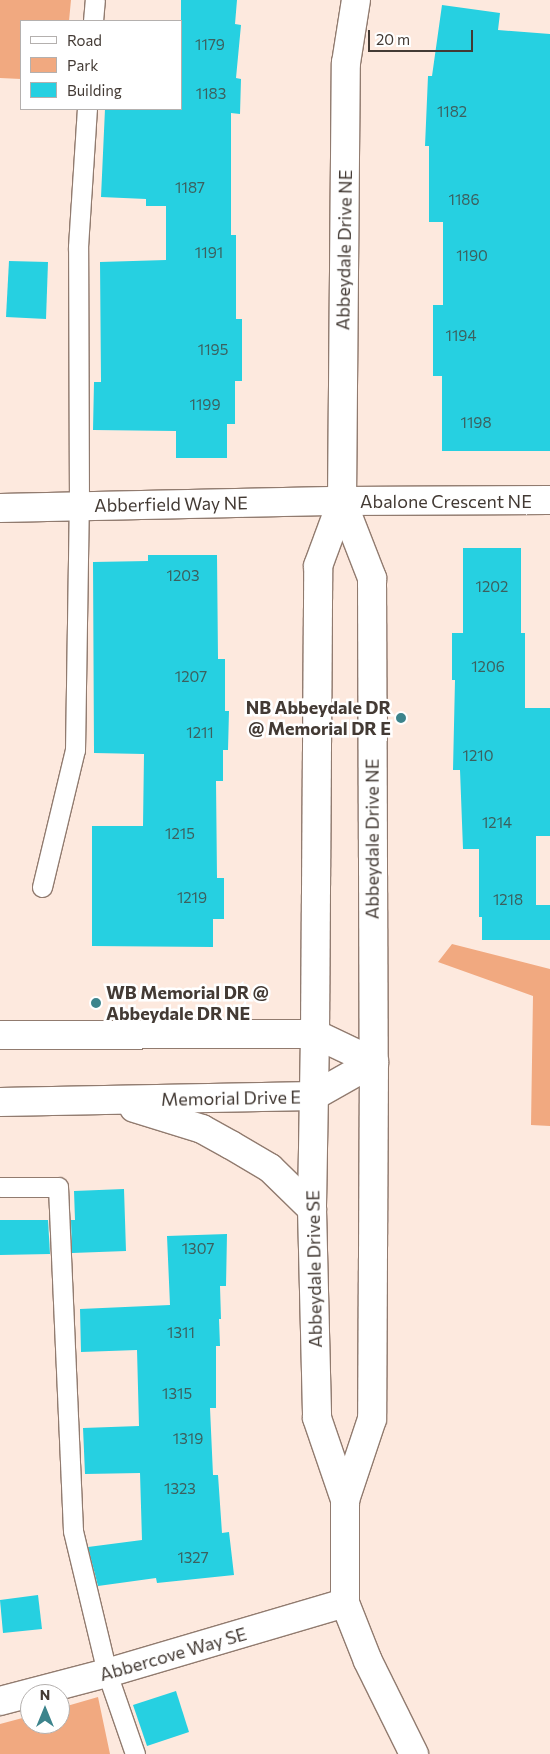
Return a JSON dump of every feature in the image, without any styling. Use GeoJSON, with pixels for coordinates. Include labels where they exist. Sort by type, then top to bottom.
{"type":"FeatureCollection","features":[{"type":"Feature","properties":{"kind":"street","name":"Abbeydale Drive NE"},"geometry":{"type":"LineString","coordinates":[[314,1034],[318,566],[342,501],[346,63],[356,0]]}},
{"type":"Feature","properties":{"kind":"street","name":"Abalone Crescent NE"},"geometry":{"type":"LineString","coordinates":[[342,501],[550,500]]}},
{"type":"Feature","properties":{"kind":"street","name":"Abbeydale Drive NE"},"geometry":{"type":"LineString","coordinates":[[342,501],[372,578],[374,1062]]}},
{"type":"Feature","properties":{"kind":"street","name":"Abberfield Way NE"},"geometry":{"type":"LineString","coordinates":[[0,508],[342,501]]}},
{"type":"Feature","properties":{"kind":"street"},"geometry":{"type":"LineString","coordinates":[[0,1035],[314,1034],[374,1062]]}},
{"type":"Feature","properties":{"kind":"street","name":"Abbeydale Drive SE"},"geometry":{"type":"LineString","coordinates":[[314,1034],[312,1209],[317,1418],[345,1500],[346,1603],[368,1661],[414,1754]]}},
{"type":"Feature","properties":{"kind":"street","name":"Abbeydale Drive SE"},"geometry":{"type":"LineString","coordinates":[[345,1500],[372,1419],[374,1062]]}},
{"type":"Feature","properties":{"kind":"street","name":"Memorial Drive E"},"geometry":{"type":"LineString","coordinates":[[0,1102],[111,1102],[314,1096],[374,1062]]}},
{"type":"Feature","properties":{"kind":"street"},"geometry":{"type":"LineString","coordinates":[[111,1102],[202,1129],[270,1168],[312,1209]]}},
{"type":"Feature","properties":{"kind":"street","name":"Abbercove Way SE"},"geometry":{"type":"LineString","coordinates":[[0,1701],[107,1673],[346,1603]]}},
{"type":"Feature","properties":{"kind":"lane"},"geometry":{"type":"LineString","coordinates":[[93,20],[95,0]]}},
{"type":"Feature","properties":{"kind":"lane"},"geometry":{"type":"LineString","coordinates":[[42,887],[75,750],[78,505],[78,247],[87,110]]}},
{"type":"Feature","properties":{"kind":"lane"},"geometry":{"type":"LineString","coordinates":[[0,1187],[58,1187],[73,1531],[107,1673],[135,1754]]}},
{"type":"Feature","properties":{"kind":"green space"},"geometry":{"type":"Polygon","coordinates":[[[0,0],[71,0],[69,20],[20,20],[20,79],[0,78],[0,0]]]}},
{"type":"Feature","properties":{"kind":"green space"},"geometry":{"type":"Polygon","coordinates":[[[452,944],[550,969],[550,1126],[531,1125],[533,996],[438,962],[452,944]]]}},
{"type":"Feature","properties":{"kind":"green space"},"geometry":{"type":"Polygon","coordinates":[[[98,1697],[110,1754],[0,1754],[0,1724],[20,1719],[20,1734],[70,1734],[70,1705],[98,1697]]]}},
{"type":"Feature","properties":{"kind":"building"},"geometry":{"type":"Polygon","coordinates":[[[181,0],[237,0],[235,24],[241,25],[236,78],[241,79],[240,114],[231,113],[231,235],[236,235],[236,319],[242,319],[242,381],[235,381],[235,424],[227,424],[227,458],[176,458],[176,431],[93,430],[94,382],[101,382],[100,262],[166,260],[166,206],[146,206],[146,199],[101,197],[105,110],[182,110],[181,0]]]}},
{"type":"Feature","properties":{"kind":"building"},"geometry":{"type":"Polygon","coordinates":[[[442,5],[500,13],[498,30],[550,34],[550,451],[442,451],[442,376],[433,376],[433,305],[443,305],[443,222],[429,222],[429,146],[425,146],[428,76],[432,76],[442,5]]]}},
{"type":"Feature","properties":{"kind":"building"},"geometry":{"type":"Polygon","coordinates":[[[9,261],[48,262],[46,319],[6,317],[9,261]]]}},
{"type":"Feature","properties":{"kind":"building"},"geometry":{"type":"Polygon","coordinates":[[[463,548],[521,548],[521,633],[525,633],[525,708],[550,708],[550,836],[536,836],[536,905],[550,905],[550,940],[482,940],[482,917],[479,917],[479,849],[463,849],[460,770],[453,770],[455,680],[452,680],[452,633],[463,633],[463,548]]]}},
{"type":"Feature","properties":{"kind":"building"},"geometry":{"type":"Polygon","coordinates":[[[148,555],[217,555],[218,659],[225,659],[225,711],[229,711],[228,750],[223,750],[223,781],[216,781],[217,878],[224,878],[224,919],[213,919],[213,947],[92,946],[92,826],[143,826],[144,754],[94,753],[93,562],[148,561],[148,555]]]}},
{"type":"Feature","properties":{"kind":"building"},"geometry":{"type":"Polygon","coordinates":[[[124,1189],[126,1251],[72,1253],[71,1220],[75,1220],[74,1191],[124,1189]]]}},
{"type":"Feature","properties":{"kind":"building"},"geometry":{"type":"Polygon","coordinates":[[[0,1220],[48,1220],[50,1254],[0,1255],[0,1220]]]}},
{"type":"Feature","properties":{"kind":"building"},"geometry":{"type":"Polygon","coordinates":[[[227,1234],[226,1286],[220,1286],[220,1346],[216,1346],[216,1408],[210,1408],[213,1475],[218,1475],[222,1533],[229,1532],[234,1575],[157,1583],[156,1578],[98,1586],[88,1547],[142,1540],[140,1473],[85,1474],[83,1428],[139,1426],[137,1350],[81,1352],[80,1309],[170,1305],[167,1236],[227,1234]]]}},
{"type":"Feature","properties":{"kind":"building"},"geometry":{"type":"Polygon","coordinates":[[[38,1595],[42,1629],[3,1633],[0,1600],[38,1595]]]}},
{"type":"Feature","properties":{"kind":"building"},"geometry":{"type":"Polygon","coordinates":[[[176,1691],[189,1732],[147,1746],[133,1705],[176,1691]]]}},
{"type":"Feature","properties":{"kind":"place","name":"NB Abbeydale DR @ Memorial DR E"},"geometry":{"type":"Point","coordinates":[401,718]}},
{"type":"Feature","properties":{"kind":"place","name":"WB Memorial DR @ Abbeydale DR NE"},"geometry":{"type":"Point","coordinates":[96,1003]}}]}
